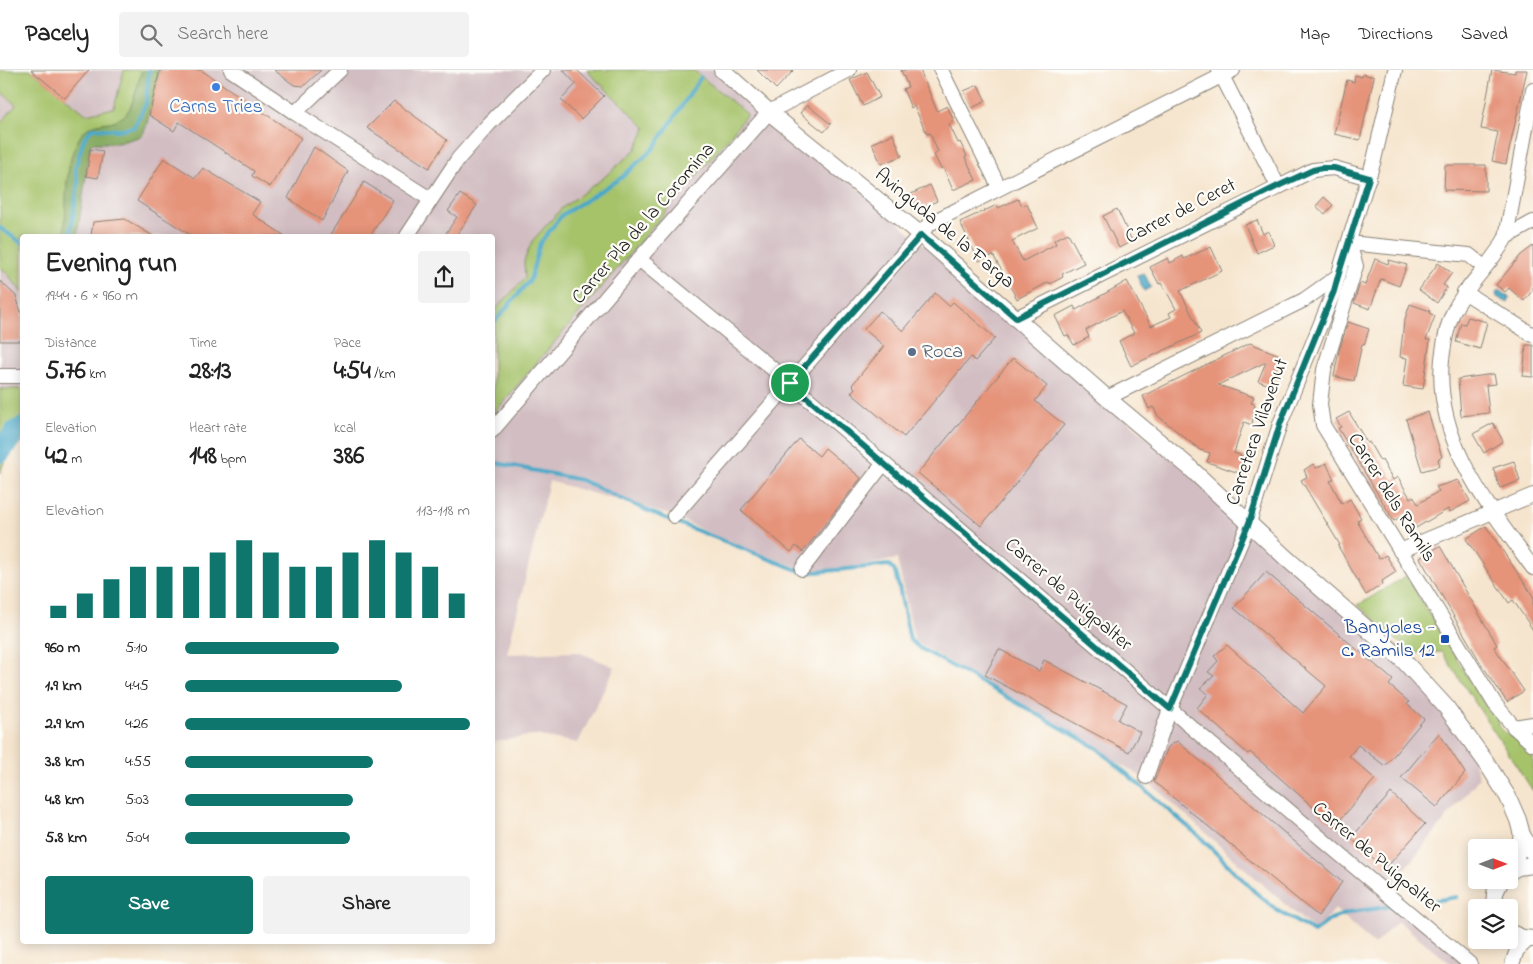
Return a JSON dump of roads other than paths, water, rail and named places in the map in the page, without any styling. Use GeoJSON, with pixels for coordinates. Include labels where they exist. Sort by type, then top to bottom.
{"type":"FeatureCollection","features":[{"type":"Feature","properties":{"kind":"street"},"geometry":{"type":"LineString","coordinates":[[231,70],[430,199]]}},
{"type":"Feature","properties":{"kind":"street"},"geometry":{"type":"LineString","coordinates":[[295,113],[340,70]]}},
{"type":"Feature","properties":{"kind":"street"},"geometry":{"type":"LineString","coordinates":[[408,234],[458,159],[543,70]]}},
{"type":"Feature","properties":{"kind":"street","name":"Avinguda de la Farga"},"geometry":{"type":"LineString","coordinates":[[722,70],[769,112],[921,235],[1107,398],[1188,466],[1249,523]]}},
{"type":"Feature","properties":{"kind":"street","name":"Carrer Pla de la Coromina"},"geometry":{"type":"LineString","coordinates":[[495,427],[639,259],[769,112],[849,70]]}},
{"type":"Feature","properties":{"kind":"street"},"geometry":{"type":"LineString","coordinates":[[941,70],[1000,187]]}},
{"type":"Feature","properties":{"kind":"street","name":"Carretera Vilavenut"},"geometry":{"type":"LineString","coordinates":[[1395,70],[1369,178],[1334,291],[1280,424],[1249,523],[1404,661],[1446,707],[1476,747],[1508,796],[1522,835],[1533,853]]}},
{"type":"Feature","properties":{"kind":"street"},"geometry":{"type":"LineString","coordinates":[[674,516],[929,224],[1225,72],[1278,186]]}},
{"type":"Feature","properties":{"kind":"street"},"geometry":{"type":"LineString","coordinates":[[1533,94],[1506,237],[1500,249],[1464,292],[1447,327],[1441,372],[1443,404],[1459,455],[1492,512],[1533,568]]}},
{"type":"Feature","properties":{"kind":"street","name":"Carrer de Ceret"},"geometry":{"type":"LineString","coordinates":[[1016,318],[1313,170],[1334,168],[1369,178]]}},
{"type":"Feature","properties":{"kind":"street"},"geometry":{"type":"LineString","coordinates":[[1506,237],[1533,222]]}},
{"type":"Feature","properties":{"kind":"street"},"geometry":{"type":"LineString","coordinates":[[1349,243],[1469,255],[1484,267]]}},
{"type":"Feature","properties":{"kind":"street","name":"Carrer dels Ramils"},"geometry":{"type":"LineString","coordinates":[[1349,243],[1356,266],[1324,370],[1320,404],[1323,425],[1495,704],[1514,727],[1533,744]]}},
{"type":"Feature","properties":{"kind":"street","name":"Carrer de Puigpalter"},"geometry":{"type":"LineString","coordinates":[[639,259],[790,383],[1470,964]]}},
{"type":"Feature","properties":{"kind":"street"},"geometry":{"type":"LineString","coordinates":[[1107,398],[1304,300],[1338,276]]}},
{"type":"Feature","properties":{"kind":"street"},"geometry":{"type":"LineString","coordinates":[[1464,292],[1533,335]]}},
{"type":"Feature","properties":{"kind":"street"},"geometry":{"type":"LineString","coordinates":[[1304,300],[1316,304],[1320,308],[1322,321]]}},
{"type":"Feature","properties":{"kind":"street"},"geometry":{"type":"LineString","coordinates":[[0,376],[20,376]]}},
{"type":"Feature","properties":{"kind":"street"},"geometry":{"type":"LineString","coordinates":[[802,569],[884,463]]}},
{"type":"Feature","properties":{"kind":"street"},"geometry":{"type":"LineString","coordinates":[[1400,551],[1533,495]]}},
{"type":"Feature","properties":{"kind":"street"},"geometry":{"type":"LineString","coordinates":[[1146,777],[1170,709],[1249,523]]}},
{"type":"Feature","properties":{"kind":"street"},"geometry":{"type":"LineString","coordinates":[[1514,727],[1533,724]]}},
{"type":"Feature","properties":{"kind":"street"},"geometry":{"type":"LineString","coordinates":[[1518,848],[1522,835]]}},
{"type":"Feature","properties":{"kind":"street"},"geometry":{"type":"LineString","coordinates":[[1518,867],[1533,865]]}},
{"type":"Feature","properties":{"kind":"street"},"geometry":{"type":"LineString","coordinates":[[1518,936],[1531,939]]}},
{"type":"Feature","properties":{"kind":"street"},"geometry":{"type":"LineString","coordinates":[[1512,964],[1516,950],[1531,939]]}},
{"type":"Feature","properties":{"kind":"water"},"geometry":{"type":"Polygon","coordinates":[[[1144,273],[1151,287],[1144,291],[1137,276],[1144,273]]]}},
{"type":"Feature","properties":{"kind":"water"},"geometry":{"type":"Polygon","coordinates":[[[1498,290],[1510,297],[1508,303],[1497,297],[1498,290]]]}},
{"type":"Feature","properties":{"kind":"waterway"},"geometry":{"type":"LineString","coordinates":[[70,234],[78,183],[75,169],[84,139],[92,128],[117,130],[134,127],[146,103],[149,70]]}},
{"type":"Feature","properties":{"kind":"waterway"},"geometry":{"type":"LineString","coordinates":[[495,321],[530,280],[540,243],[562,215],[621,178],[654,148],[701,77]]}},
{"type":"Feature","properties":{"kind":"waterway"},"geometry":{"type":"LineString","coordinates":[[0,228],[20,242]]}},
{"type":"Feature","properties":{"kind":"waterway"},"geometry":{"type":"LineString","coordinates":[[0,452],[15,432],[20,429]]}},
{"type":"Feature","properties":{"kind":"waterway"},"geometry":{"type":"LineString","coordinates":[[495,463],[581,480],[650,512],[805,573],[889,565],[894,570],[899,587],[910,640],[920,648],[1097,748],[1201,838],[1255,892],[1278,911],[1314,932],[1331,919],[1351,912],[1393,906]]}},
{"type":"Feature","properties":{"kind":"waterway"},"geometry":{"type":"LineString","coordinates":[[1425,902],[1457,897]]}},
{"type":"Feature","properties":{"kind":"place","name":"Carns Tries"},"geometry":{"type":"Point","coordinates":[216,87]}},
{"type":"Feature","properties":{"kind":"place","name":"Roca"},"geometry":{"type":"Point","coordinates":[912,352]}},
{"type":"Feature","properties":{"kind":"place","name":"Banyoles - c. Ramils 12"},"geometry":{"type":"Point","coordinates":[1445,639]}}]}
